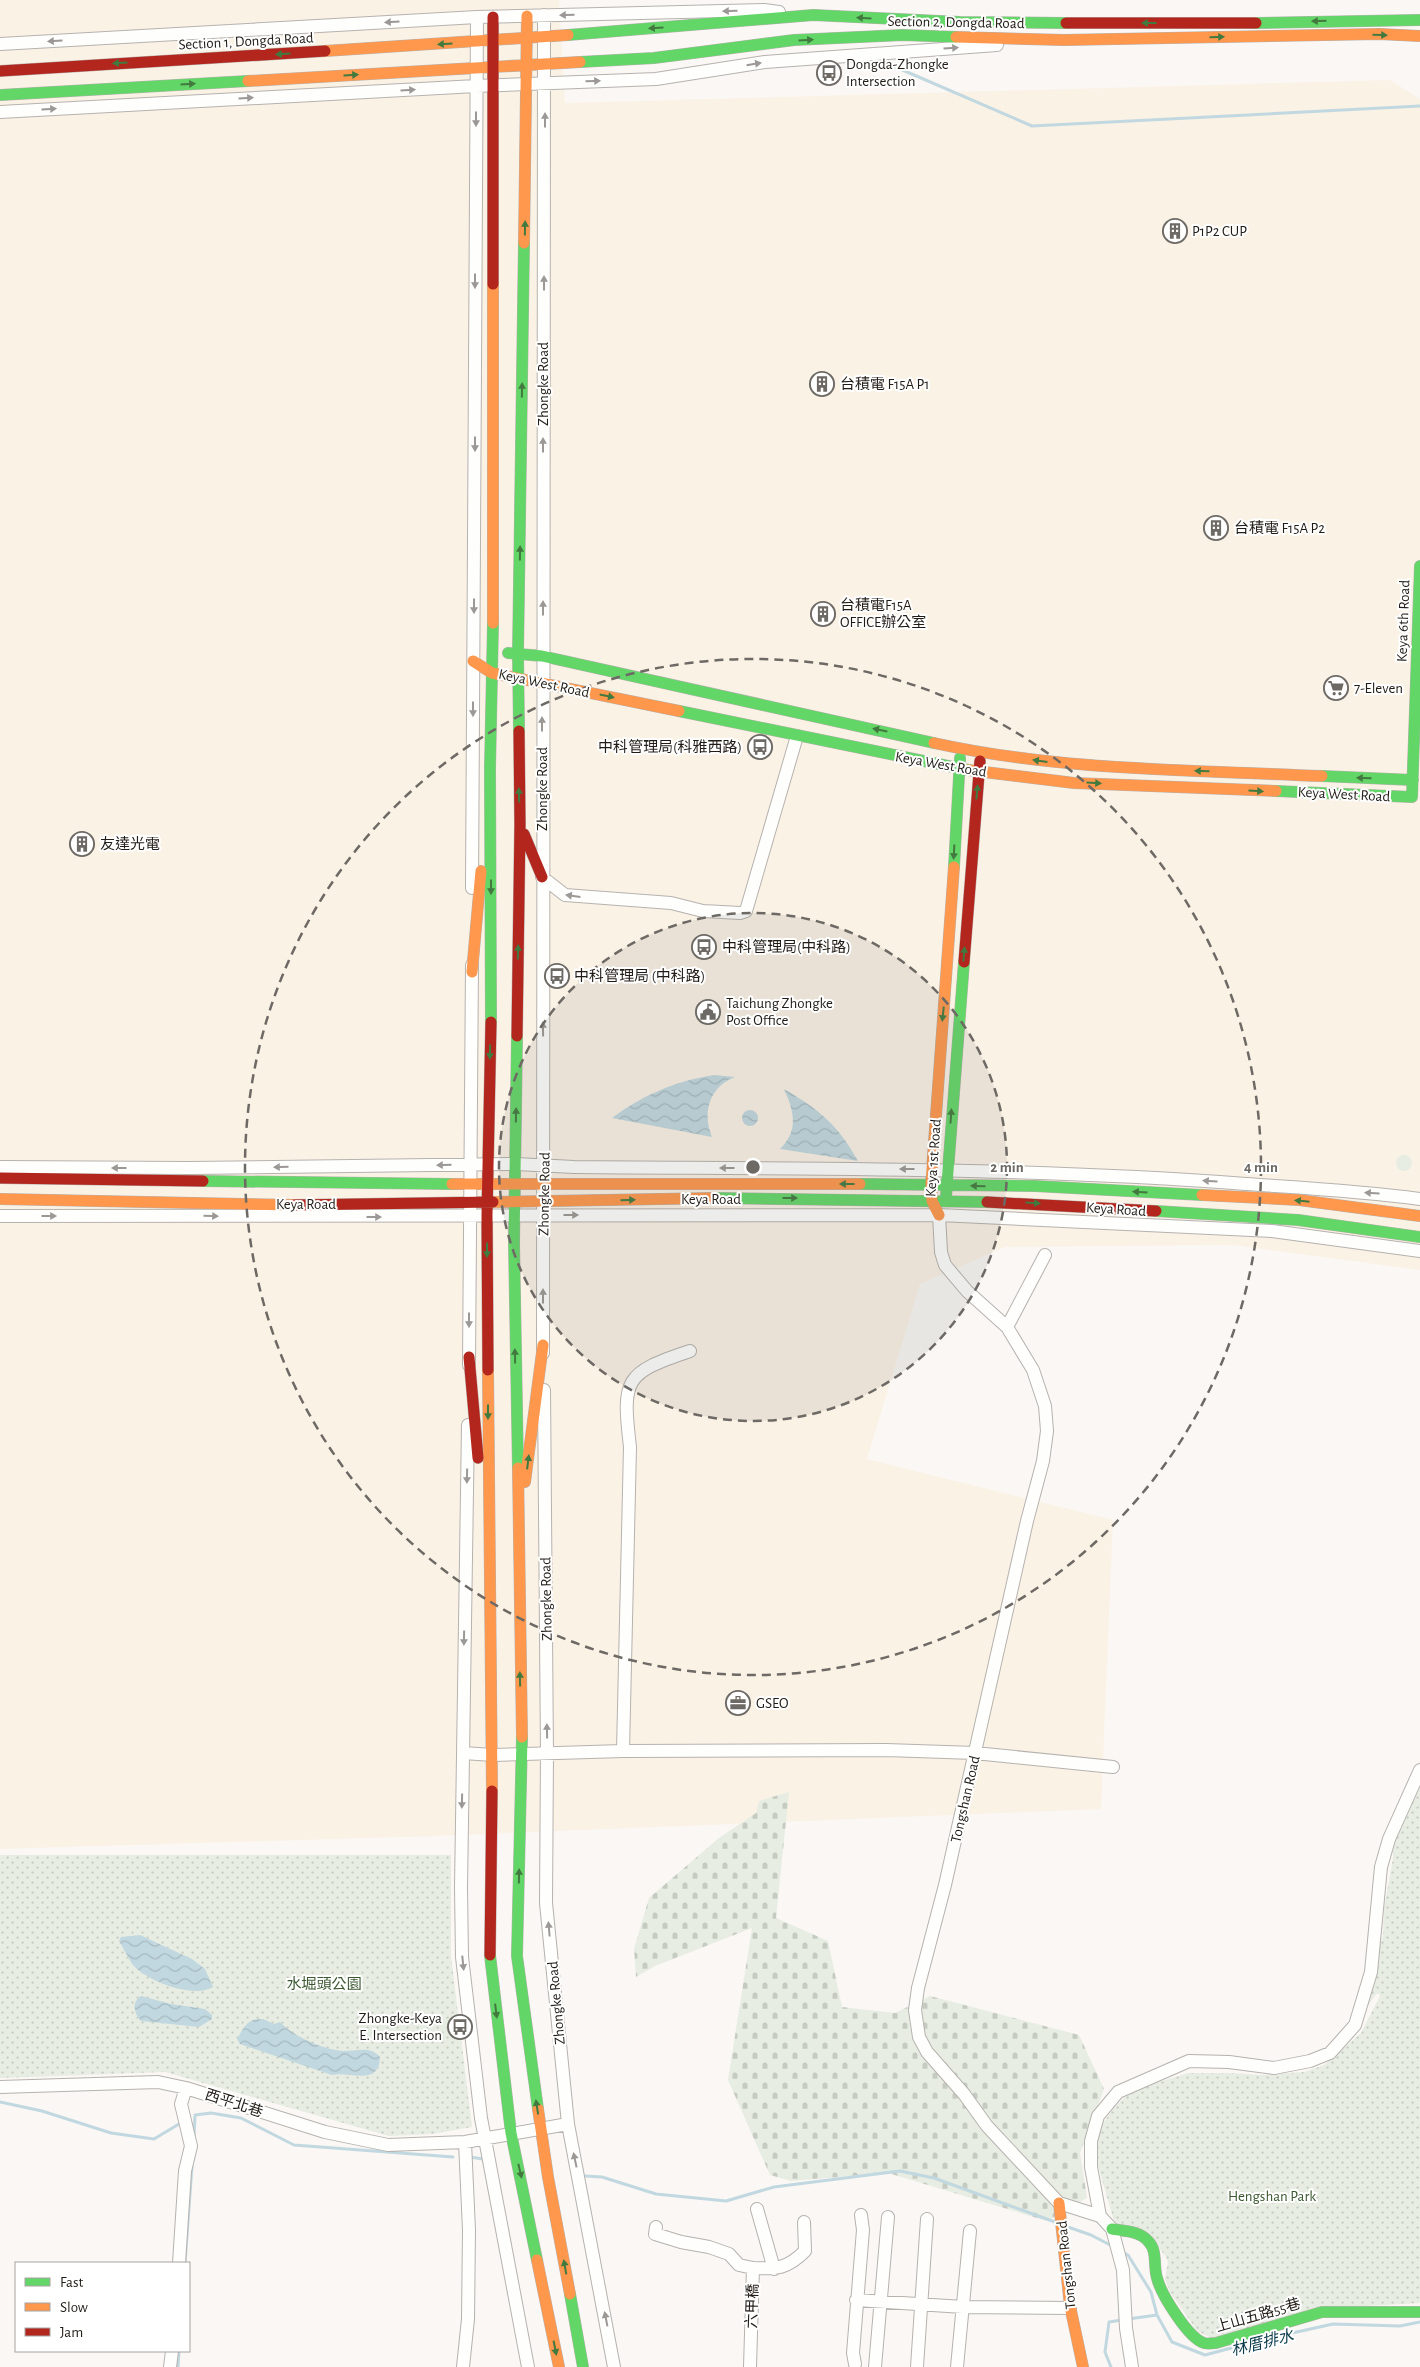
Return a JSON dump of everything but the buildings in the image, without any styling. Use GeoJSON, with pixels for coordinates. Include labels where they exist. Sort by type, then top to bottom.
{"type":"FeatureCollection","features":[{"type":"Feature","properties":{"kind":"street"},"geometry":{"type":"LineString","coordinates":[[0,44],[544,15],[764,10],[813,15]]}},
{"type":"Feature","properties":{"kind":"street","name":"Zhongke Road"},"geometry":{"type":"LineString","coordinates":[[544,15],[542,877],[545,1165],[543,1345],[547,1754],[546,1903],[568,2124],[614,2367]]}},
{"type":"Feature","properties":{"kind":"street","name":"Section 2, Dongda Road"},"geometry":{"type":"LineString","coordinates":[[493,40],[813,15],[960,22],[1198,24],[1420,20]]}},
{"type":"Feature","properties":{"kind":"street","name":"Zhongke Road"},"geometry":{"type":"LineString","coordinates":[[527,16],[518,654],[520,824],[514,1216],[517,1545],[522,1754],[517,1956],[548,2177],[583,2367]]}},
{"type":"Feature","properties":{"kind":"street"},"geometry":{"type":"LineString","coordinates":[[493,17],[493,651],[490,768],[492,1004],[487,1215],[489,1578],[494,1755],[490,1959],[511,2133],[559,2367]]}},
{"type":"Feature","properties":{"kind":"street"},"geometry":{"type":"LineString","coordinates":[[477,18],[472,972],[462,1957],[486,2138],[528,2367]]}},
{"type":"Feature","properties":{"kind":"street","name":"Section 2, Dongda Road"},"geometry":{"type":"LineString","coordinates":[[493,66],[544,65],[654,58],[804,40],[902,35],[1064,40],[1379,34],[1420,36]]}},
{"type":"Feature","properties":{"kind":"street","name":"Section 1, Dongda Road"},"geometry":{"type":"LineString","coordinates":[[0,71],[493,40]]}},
{"type":"Feature","properties":{"kind":"street"},"geometry":{"type":"LineString","coordinates":[[0,112],[492,85],[656,79],[765,62],[1064,40]]}},
{"type":"Feature","properties":{"kind":"street"},"geometry":{"type":"LineString","coordinates":[[0,95],[493,66]]}},
{"type":"Feature","properties":{"kind":"street","name":"Keya 6th Road"},"geometry":{"type":"LineString","coordinates":[[1416,798],[1420,566]]}},
{"type":"Feature","properties":{"kind":"street","name":"Keya West Road"},"geometry":{"type":"LineString","coordinates":[[473,661],[493,651],[542,656],[980,753],[1074,766],[1416,780]]}},
{"type":"Feature","properties":{"kind":"street","name":"Keya West Road"},"geometry":{"type":"LineString","coordinates":[[473,661],[492,673],[518,679],[979,772],[1074,782],[1416,798]]}},
{"type":"Feature","properties":{"kind":"street"},"geometry":{"type":"LineString","coordinates":[[520,824],[542,877],[565,895],[671,903],[703,911],[740,913],[746,911],[797,736]]}},
{"type":"Feature","properties":{"kind":"street","name":"Keya 1st Road"},"geometry":{"type":"LineString","coordinates":[[939,1215],[932,1202],[931,1184],[938,1067],[948,962],[961,748]]}},
{"type":"Feature","properties":{"kind":"street","name":"Keya 1st Road"},"geometry":{"type":"LineString","coordinates":[[939,1215],[946,1202],[980,753]]}},
{"type":"Feature","properties":{"kind":"street"},"geometry":{"type":"LineString","coordinates":[[472,972],[490,768]]}},
{"type":"Feature","properties":{"kind":"street","name":"Keya Road"},"geometry":{"type":"LineString","coordinates":[[0,1168],[516,1164],[593,1167],[1025,1171],[1205,1181],[1382,1194],[1420,1199]]}},
{"type":"Feature","properties":{"kind":"street","name":"Keya Road"},"geometry":{"type":"LineString","coordinates":[[0,1178],[469,1184],[931,1184],[1035,1186],[1299,1200],[1420,1216]]}},
{"type":"Feature","properties":{"kind":"street","name":"Keya Road"},"geometry":{"type":"LineString","coordinates":[[0,1199],[320,1205],[488,1201],[810,1198],[1026,1203],[1298,1220],[1420,1237]]}},
{"type":"Feature","properties":{"kind":"street","name":"Keya Road"},"geometry":{"type":"LineString","coordinates":[[0,1216],[939,1215],[1272,1231],[1420,1251]]}},
{"type":"Feature","properties":{"kind":"street","name":"Tongshan Road"},"geometry":{"type":"LineString","coordinates":[[939,1215],[941,1252],[945,1265],[967,1291],[1007,1327],[1033,1370],[1045,1406],[1046,1430],[1043,1461],[1027,1522],[945,1885],[914,2010],[919,2037],[927,2052],[964,2094],[987,2126],[1059,2203],[1070,2308],[1083,2367]]}},
{"type":"Feature","properties":{"kind":"street"},"geometry":{"type":"LineString","coordinates":[[1007,1327],[1045,1255]]}},
{"type":"Feature","properties":{"kind":"street"},"geometry":{"type":"LineString","coordinates":[[517,1545],[543,1345]]}},
{"type":"Feature","properties":{"kind":"street"},"geometry":{"type":"LineString","coordinates":[[624,1751],[630,1447],[626,1410],[628,1388],[638,1373],[666,1359],[690,1351]]}},
{"type":"Feature","properties":{"kind":"street"},"geometry":{"type":"LineString","coordinates":[[469,1357],[489,1578]]}},
{"type":"Feature","properties":{"kind":"street"},"geometry":{"type":"LineString","coordinates":[[463,1753],[494,1755],[624,1751],[886,1750],[975,1753],[1113,1766]]}},
{"type":"Feature","properties":{"kind":"street"},"geometry":{"type":"LineString","coordinates":[[1100,2216],[1091,2168],[1091,2141],[1098,2116],[1118,2092],[1189,2061],[1229,2062],[1274,2068],[1310,2061],[1330,2053],[1354,2025],[1371,1972],[1381,1867],[1389,1839],[1420,1770]]}},
{"type":"Feature","properties":{"kind":"street","name":"西平北巷"},"geometry":{"type":"LineString","coordinates":[[0,2087],[25,2088],[158,2082],[186,2088],[325,2132],[388,2145],[465,2142],[568,2124]]}},
{"type":"Feature","properties":{"kind":"street"},"geometry":{"type":"LineString","coordinates":[[179,2262],[185,2172],[191,2146],[181,2104],[186,2088]]}},
{"type":"Feature","properties":{"kind":"street"},"geometry":{"type":"LineString","coordinates":[[463,2367],[468,2319],[469,2230],[465,2142]]}},
{"type":"Feature","properties":{"kind":"street"},"geometry":{"type":"LineString","coordinates":[[1059,2203],[1100,2216],[1112,2229],[1123,2270],[1126,2298],[1126,2328],[1132,2367]]}},
{"type":"Feature","properties":{"kind":"street"},"geometry":{"type":"LineString","coordinates":[[758,2209],[774,2268]]}},
{"type":"Feature","properties":{"kind":"street"},"geometry":{"type":"LineString","coordinates":[[855,2364],[852,2353],[863,2230],[861,2215]]}},
{"type":"Feature","properties":{"kind":"street"},"geometry":{"type":"LineString","coordinates":[[875,2367],[888,2217]]}},
{"type":"Feature","properties":{"kind":"street"},"geometry":{"type":"LineString","coordinates":[[917,2367],[927,2219]]}},
{"type":"Feature","properties":{"kind":"street"},"geometry":{"type":"LineString","coordinates":[[753,2268],[774,2268],[792,2264],[805,2251],[804,2222]]}},
{"type":"Feature","properties":{"kind":"street","name":"六甲橋"},"geometry":{"type":"LineString","coordinates":[[656,2226],[655,2234],[729,2254],[739,2265],[753,2268],[750,2367]]}},
{"type":"Feature","properties":{"kind":"street","name":"上山五路55巷"},"geometry":{"type":"LineString","coordinates":[[1112,2229],[1128,2231],[1147,2238],[1156,2252],[1156,2277],[1168,2301],[1191,2332],[1203,2343],[1216,2343],[1322,2312],[1420,2312]]}},
{"type":"Feature","properties":{"kind":"street"},"geometry":{"type":"LineString","coordinates":[[956,2367],[970,2231]]}},
{"type":"Feature","properties":{"kind":"street"},"geometry":{"type":"LineString","coordinates":[[856,2300],[962,2307],[1070,2308]]}},
{"type":"Feature","properties":{"kind":"street"},"geometry":{"type":"LineString","coordinates":[[170,2367],[172,2352]]}},
{"type":"Feature","properties":{"kind":"shaded area"},"geometry":{"type":"Polygon","coordinates":[[[0,0],[559,0],[565,103],[1390,80],[1420,99],[1420,1270],[1232,1245],[1005,1247],[920,1284],[867,1459],[1113,1520],[1101,1809],[435,1836],[0,1849],[0,0]]]}},
{"type":"Feature","properties":{"kind":"green space"},"geometry":{"type":"Polygon","coordinates":[[[1404,1155],[1410,1157],[1412,1163],[1410,1169],[1404,1171],[1398,1169],[1396,1163],[1398,1157],[1404,1155]]]}},
{"type":"Feature","properties":{"kind":"green space","name":"Hengshan Park"},"geometry":{"type":"Polygon","coordinates":[[[1420,1785],[1420,2303],[1332,2308],[1216,2340],[1197,2331],[1170,2292],[1165,2279],[1168,2262],[1150,2237],[1115,2225],[1091,2141],[1113,2109],[1126,2096],[1149,2085],[1188,2073],[1260,2075],[1304,2072],[1324,2065],[1361,2033],[1380,1996],[1376,1994],[1355,2025],[1383,1936],[1384,1909],[1393,1858],[1394,1835],[1420,1785]]]}},
{"type":"Feature","properties":{"kind":"green space"},"geometry":{"type":"Polygon","coordinates":[[[789,1792],[776,1918],[828,1941],[842,2007],[895,2013],[930,1996],[1079,2035],[1104,2089],[1080,2153],[1087,2198],[1047,2221],[888,2173],[791,2181],[770,2175],[728,2080],[752,1928],[655,1966],[636,1977],[634,1949],[649,1898],[719,1838],[756,1813],[759,1801],[789,1792]]]}},
{"type":"Feature","properties":{"kind":"green space","name":"水堀頭公園"},"geometry":{"type":"Polygon","coordinates":[[[0,1855],[451,1855],[451,1956],[472,2127],[432,2134],[389,2136],[165,2072],[0,2078],[0,1855]]]}},
{"type":"Feature","properties":{"kind":"water"},"geometry":{"type":"Polygon","coordinates":[[[714,1075],[735,1077],[719,1087],[710,1102],[708,1119],[712,1137],[612,1118],[636,1102],[660,1090],[686,1081],[714,1075]]]}},
{"type":"Feature","properties":{"kind":"water"},"geometry":{"type":"Polygon","coordinates":[[[784,1089],[827,1119],[851,1148],[858,1161],[780,1149],[790,1135],[793,1120],[784,1089]]]}},
{"type":"Feature","properties":{"kind":"water"},"geometry":{"type":"Polygon","coordinates":[[[750,1110],[756,1112],[758,1118],[756,1124],[750,1126],[744,1124],[742,1118],[744,1112],[750,1110]]]}},
{"type":"Feature","properties":{"kind":"water"},"geometry":{"type":"Polygon","coordinates":[[[140,1935],[192,1959],[205,1969],[213,1987],[194,1991],[183,1990],[159,1982],[140,1971],[133,1965],[119,1941],[121,1937],[140,1935]]]}},
{"type":"Feature","properties":{"kind":"water"},"geometry":{"type":"Polygon","coordinates":[[[141,1996],[171,2004],[205,2009],[212,2015],[212,2019],[199,2027],[141,2021],[137,2015],[135,2005],[141,1996]]]}},
{"type":"Feature","properties":{"kind":"water"},"geometry":{"type":"Polygon","coordinates":[[[263,2019],[274,2024],[280,2022],[298,2036],[329,2048],[342,2051],[365,2050],[375,2053],[380,2057],[378,2066],[375,2072],[369,2075],[332,2075],[240,2044],[237,2039],[247,2024],[254,2020],[263,2019]]]}},
{"type":"Feature","properties":{"kind":"waterway"},"geometry":{"type":"LineString","coordinates":[[884,62],[1032,126],[1420,106]]}},
{"type":"Feature","properties":{"kind":"waterway"},"geometry":{"type":"LineString","coordinates":[[0,2102],[42,2111],[111,2133],[154,2139],[179,2124]]}},
{"type":"Feature","properties":{"kind":"waterway"},"geometry":{"type":"LineString","coordinates":[[195,2115],[211,2113],[241,2118],[294,2145],[453,2157]]}},
{"type":"Feature","properties":{"kind":"waterway"},"geometry":{"type":"LineString","coordinates":[[194,2137],[195,2116]]}},
{"type":"Feature","properties":{"kind":"waterway"},"geometry":{"type":"LineString","coordinates":[[470,2157],[483,2159]]}},
{"type":"Feature","properties":{"kind":"waterway"},"geometry":{"type":"LineString","coordinates":[[185,2262],[192,2166]]}},
{"type":"Feature","properties":{"kind":"waterway"},"geometry":{"type":"LineString","coordinates":[[585,2176],[602,2177],[656,2194],[726,2201],[774,2187],[900,2171],[934,2178],[1055,2222]]}},
{"type":"Feature","properties":{"kind":"waterway"},"geometry":{"type":"LineString","coordinates":[[1068,2227],[1091,2235],[1112,2246]]}},
{"type":"Feature","properties":{"kind":"waterway"},"geometry":{"type":"LineString","coordinates":[[1122,2252],[1128,2255],[1151,2292],[1157,2315]]}},
{"type":"Feature","properties":{"kind":"waterway","name":"林厝排水"},"geometry":{"type":"LineString","coordinates":[[1128,2319],[1157,2315],[1172,2342],[1205,2355],[1333,2324],[1400,2326],[1420,2322]]}},
{"type":"Feature","properties":{"kind":"waterway","name":"林厝排水"},"geometry":{"type":"LineString","coordinates":[[1111,2367],[1105,2352],[1109,2322],[1122,2320]]}},
{"type":"Feature","properties":{"kind":"waterway"},"geometry":{"type":"LineString","coordinates":[[178,2367],[179,2352]]}},
{"type":"Feature","properties":{"kind":"traffic: fast"},"geometry":{"type":"LineString","coordinates":[[568,35],[813,15],[960,22],[1066,23]]}},
{"type":"Feature","properties":{"kind":"traffic: fast"},"geometry":{"type":"LineString","coordinates":[[1256,23],[1420,20]]}},
{"type":"Feature","properties":{"kind":"traffic: fast"},"geometry":{"type":"LineString","coordinates":[[580,62],[654,58],[794,40],[903,35],[956,37]]}},
{"type":"Feature","properties":{"kind":"traffic: fast"},"geometry":{"type":"LineString","coordinates":[[0,95],[248,81]]}},
{"type":"Feature","properties":{"kind":"traffic: fast"},"geometry":{"type":"LineString","coordinates":[[519,731],[518,654],[524,243]]}},
{"type":"Feature","properties":{"kind":"traffic: fast"},"geometry":{"type":"LineString","coordinates":[[1276,791],[1412,797],[1420,566]]}},
{"type":"Feature","properties":{"kind":"traffic: fast"},"geometry":{"type":"LineString","coordinates":[[491,1022],[490,769],[493,623]]}},
{"type":"Feature","properties":{"kind":"traffic: fast"},"geometry":{"type":"LineString","coordinates":[[508,653],[542,656],[934,743]]}},
{"type":"Feature","properties":{"kind":"traffic: fast"},"geometry":{"type":"LineString","coordinates":[[679,711],[968,770]]}},
{"type":"Feature","properties":{"kind":"traffic: fast"},"geometry":{"type":"LineString","coordinates":[[954,867],[960,758]]}},
{"type":"Feature","properties":{"kind":"traffic: fast"},"geometry":{"type":"LineString","coordinates":[[1322,776],[1413,780]]}},
{"type":"Feature","properties":{"kind":"traffic: fast"},"geometry":{"type":"LineString","coordinates":[[946,1197],[964,962]]}},
{"type":"Feature","properties":{"kind":"traffic: fast"},"geometry":{"type":"LineString","coordinates":[[517,1036],[514,1243],[518,1468]]}},
{"type":"Feature","properties":{"kind":"traffic: fast"},"geometry":{"type":"LineString","coordinates":[[203,1181],[452,1184]]}},
{"type":"Feature","properties":{"kind":"traffic: fast"},"geometry":{"type":"LineString","coordinates":[[860,1184],[1035,1186],[1202,1195]]}},
{"type":"Feature","properties":{"kind":"traffic: fast"},"geometry":{"type":"LineString","coordinates":[[716,1198],[987,1202]]}},
{"type":"Feature","properties":{"kind":"traffic: fast"},"geometry":{"type":"LineString","coordinates":[[1156,1211],[1298,1220],[1420,1237]]}},
{"type":"Feature","properties":{"kind":"traffic: fast"},"geometry":{"type":"LineString","coordinates":[[522,1737],[517,1956],[538,2109]]}},
{"type":"Feature","properties":{"kind":"traffic: fast"},"geometry":{"type":"LineString","coordinates":[[490,1955],[511,2133],[537,2260]]}},
{"type":"Feature","properties":{"kind":"traffic: fast"},"geometry":{"type":"LineString","coordinates":[[1112,2229],[1136,2233],[1148,2241],[1153,2249],[1157,2278],[1164,2294],[1176,2315],[1190,2333],[1204,2343],[1216,2343],[1322,2312],[1420,2312]]}},
{"type":"Feature","properties":{"kind":"traffic: fast"},"geometry":{"type":"LineString","coordinates":[[570,2294],[583,2367]]}},
{"type":"Feature","properties":{"kind":"traffic: slow"},"geometry":{"type":"LineString","coordinates":[[524,243],[527,16]]}},
{"type":"Feature","properties":{"kind":"traffic: slow"},"geometry":{"type":"LineString","coordinates":[[956,37],[1064,40],[1379,34],[1420,36]]}},
{"type":"Feature","properties":{"kind":"traffic: slow"},"geometry":{"type":"LineString","coordinates":[[325,51],[568,35]]}},
{"type":"Feature","properties":{"kind":"traffic: slow"},"geometry":{"type":"LineString","coordinates":[[248,81],[580,62]]}},
{"type":"Feature","properties":{"kind":"traffic: slow"},"geometry":{"type":"LineString","coordinates":[[493,284],[493,623]]}},
{"type":"Feature","properties":{"kind":"traffic: slow"},"geometry":{"type":"LineString","coordinates":[[473,661],[492,673],[679,711]]}},
{"type":"Feature","properties":{"kind":"traffic: slow"},"geometry":{"type":"LineString","coordinates":[[934,743],[982,752],[1078,764],[1127,768],[1322,776]]}},
{"type":"Feature","properties":{"kind":"traffic: slow"},"geometry":{"type":"LineString","coordinates":[[968,770],[1074,783],[1276,791]]}},
{"type":"Feature","properties":{"kind":"traffic: slow"},"geometry":{"type":"LineString","coordinates":[[939,1215],[932,1201],[931,1184],[954,867]]}},
{"type":"Feature","properties":{"kind":"traffic: slow"},"geometry":{"type":"LineString","coordinates":[[472,972],[481,871]]}},
{"type":"Feature","properties":{"kind":"traffic: slow"},"geometry":{"type":"LineString","coordinates":[[452,1184],[860,1184]]}},
{"type":"Feature","properties":{"kind":"traffic: slow"},"geometry":{"type":"LineString","coordinates":[[1202,1195],[1299,1200],[1420,1216]]}},
{"type":"Feature","properties":{"kind":"traffic: slow"},"geometry":{"type":"LineString","coordinates":[[493,1202],[716,1198]]}},
{"type":"Feature","properties":{"kind":"traffic: slow"},"geometry":{"type":"LineString","coordinates":[[0,1199],[294,1205]]}},
{"type":"Feature","properties":{"kind":"traffic: slow"},"geometry":{"type":"LineString","coordinates":[[525,1482],[543,1345]]}},
{"type":"Feature","properties":{"kind":"traffic: slow"},"geometry":{"type":"LineString","coordinates":[[488,1370],[492,1791]]}},
{"type":"Feature","properties":{"kind":"traffic: slow"},"geometry":{"type":"LineString","coordinates":[[518,1468],[522,1737]]}},
{"type":"Feature","properties":{"kind":"traffic: slow"},"geometry":{"type":"LineString","coordinates":[[538,2109],[548,2177],[570,2294]]}},
{"type":"Feature","properties":{"kind":"traffic: slow"},"geometry":{"type":"LineString","coordinates":[[1059,2203],[1070,2306],[1083,2367]]}},
{"type":"Feature","properties":{"kind":"traffic: slow"},"geometry":{"type":"LineString","coordinates":[[537,2260],[559,2367]]}},
{"type":"Feature","properties":{"kind":"traffic: jam"},"geometry":{"type":"LineString","coordinates":[[493,17],[493,284]]}},
{"type":"Feature","properties":{"kind":"traffic: jam"},"geometry":{"type":"LineString","coordinates":[[1066,23],[1256,23]]}},
{"type":"Feature","properties":{"kind":"traffic: jam"},"geometry":{"type":"LineString","coordinates":[[0,71],[325,51]]}},
{"type":"Feature","properties":{"kind":"traffic: jam"},"geometry":{"type":"LineString","coordinates":[[517,1036],[520,824],[519,731]]}},
{"type":"Feature","properties":{"kind":"traffic: jam"},"geometry":{"type":"LineString","coordinates":[[964,962],[980,761]]}},
{"type":"Feature","properties":{"kind":"traffic: jam"},"geometry":{"type":"LineString","coordinates":[[524,834],[542,877]]}},
{"type":"Feature","properties":{"kind":"traffic: jam"},"geometry":{"type":"LineString","coordinates":[[488,1370],[487,1215],[491,1022]]}},
{"type":"Feature","properties":{"kind":"traffic: jam"},"geometry":{"type":"LineString","coordinates":[[0,1178],[203,1181]]}},
{"type":"Feature","properties":{"kind":"traffic: jam"},"geometry":{"type":"LineString","coordinates":[[294,1205],[493,1202]]}},
{"type":"Feature","properties":{"kind":"traffic: jam"},"geometry":{"type":"LineString","coordinates":[[987,1202],[1156,1211]]}},
{"type":"Feature","properties":{"kind":"traffic: jam"},"geometry":{"type":"LineString","coordinates":[[469,1357],[478,1458]]}},
{"type":"Feature","properties":{"kind":"traffic: jam"},"geometry":{"type":"LineString","coordinates":[[490,1955],[492,1791]]}},
{"type":"Feature","properties":{"kind":"place","name":"Dongda-Zhongke Intersection"},"geometry":{"type":"Point","coordinates":[829,73]}},
{"type":"Feature","properties":{"kind":"place","name":"P1P2 CUP"},"geometry":{"type":"Point","coordinates":[1175,231]}},
{"type":"Feature","properties":{"kind":"place","name":"台積電 F15A P1"},"geometry":{"type":"Point","coordinates":[822,384]}},
{"type":"Feature","properties":{"kind":"place","name":"台積電 F15A P2"},"geometry":{"type":"Point","coordinates":[1216,528]}},
{"type":"Feature","properties":{"kind":"place","name":"台積電F15A OFFICE辦公室"},"geometry":{"type":"Point","coordinates":[823,614]}},
{"type":"Feature","properties":{"kind":"place","name":"7-Eleven"},"geometry":{"type":"Point","coordinates":[1336,688]}},
{"type":"Feature","properties":{"kind":"place","name":"中科管理局(科雅西路)"},"geometry":{"type":"Point","coordinates":[760,747]}},
{"type":"Feature","properties":{"kind":"place","name":"友達光電"},"geometry":{"type":"Point","coordinates":[82,844]}},
{"type":"Feature","properties":{"kind":"place","name":"中科管理局(中科路)"},"geometry":{"type":"Point","coordinates":[704,947]}},
{"type":"Feature","properties":{"kind":"place","name":"中科管理局 (中科路)"},"geometry":{"type":"Point","coordinates":[557,976]}},
{"type":"Feature","properties":{"kind":"place","name":"Taichung Zhongke Post Office"},"geometry":{"type":"Point","coordinates":[708,1012]}},
{"type":"Feature","properties":{"kind":"place","name":"GSEO"},"geometry":{"type":"Point","coordinates":[738,1703]}},
{"type":"Feature","properties":{"kind":"place","name":"Zhongke-Keya E. Intersection"},"geometry":{"type":"Point","coordinates":[460,2027]}}]}
